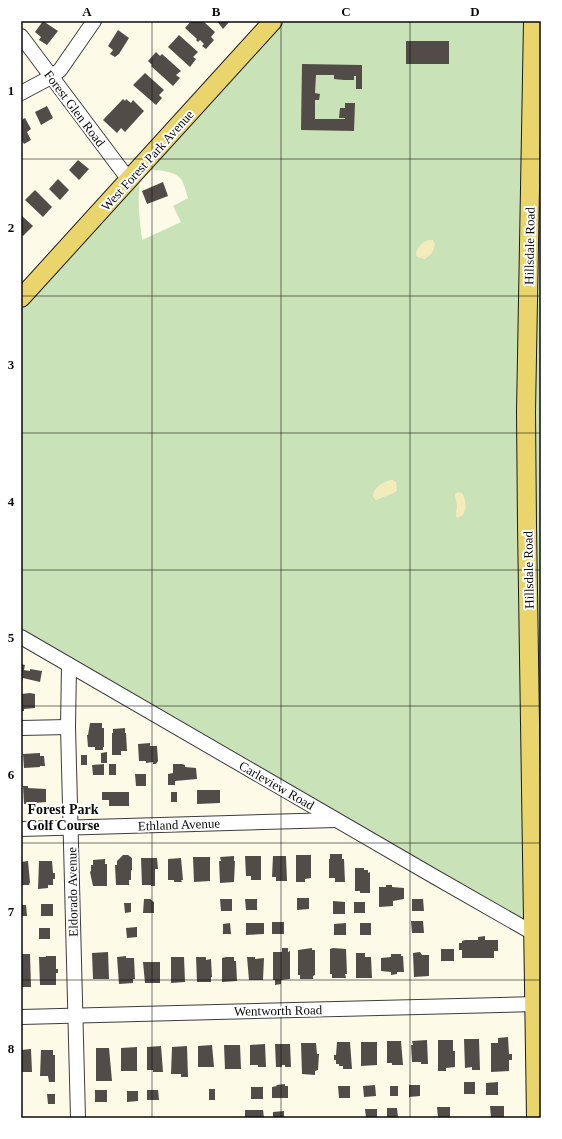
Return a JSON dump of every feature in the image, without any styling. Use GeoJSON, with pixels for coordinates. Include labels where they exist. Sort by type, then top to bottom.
{"type":"FeatureCollection","features":[{"type":"Feature","properties":{"kind":"main road","name":"West Forest Park Avenue"},"geometry":{"type":"LineString","coordinates":[[21,298],[272,21]]}},
{"type":"Feature","properties":{"kind":"main road","name":"Hillsdale Road"},"geometry":{"type":"LineString","coordinates":[[533,21],[526,419],[536,1118]]}},
{"type":"Feature","properties":{"kind":"street"},"geometry":{"type":"LineString","coordinates":[[21,92],[51,77],[60,70],[94,21]]}},
{"type":"Feature","properties":{"kind":"street","name":"Forest Glen Road"},"geometry":{"type":"LineString","coordinates":[[21,36],[129,180]]}},
{"type":"Feature","properties":{"kind":"street","name":"Carleview Road"},"geometry":{"type":"LineString","coordinates":[[21,637],[533,933]]}},
{"type":"Feature","properties":{"kind":"street","name":"Eldorado Avenue"},"geometry":{"type":"LineString","coordinates":[[69,665],[68,727],[78,1118]]}},
{"type":"Feature","properties":{"kind":"street"},"geometry":{"type":"LineString","coordinates":[[21,728],[68,727]]}},
{"type":"Feature","properties":{"kind":"street","name":"Ethland Avenue"},"geometry":{"type":"LineString","coordinates":[[21,829],[337,820]]}},
{"type":"Feature","properties":{"kind":"street","name":"Wentworth Road"},"geometry":{"type":"LineString","coordinates":[[21,1016],[535,1004]]}},
{"type":"Feature","properties":{"kind":"green space"},"geometry":{"type":"Polygon","coordinates":[[[284,21],[541,21],[541,933],[21,631],[21,308],[141,177],[139,217],[142,240],[181,222],[173,206],[188,198],[181,180],[177,175],[169,172],[149,169],[284,21]]]}},
{"type":"Feature","properties":{"kind":"sand"},"geometry":{"type":"Polygon","coordinates":[[[433,240],[435,245],[432,253],[425,259],[417,257],[416,253],[419,246],[425,241],[433,240]]]}},
{"type":"Feature","properties":{"kind":"sand"},"geometry":{"type":"Polygon","coordinates":[[[390,480],[396,482],[397,490],[394,493],[376,500],[373,497],[373,494],[376,488],[390,480]]]}},
{"type":"Feature","properties":{"kind":"sand"},"geometry":{"type":"Polygon","coordinates":[[[459,492],[464,496],[466,508],[461,517],[457,518],[455,495],[459,492]]]}},
{"type":"Feature","properties":{"kind":"building"},"geometry":{"type":"Polygon","coordinates":[[[43,21],[58,31],[47,45],[39,40],[41,37],[35,32],[43,21]]]}},
{"type":"Feature","properties":{"kind":"building"},"geometry":{"type":"Polygon","coordinates":[[[191,21],[203,21],[215,32],[211,37],[214,40],[206,49],[202,46],[204,44],[200,40],[198,42],[196,40],[197,39],[185,28],[191,21]]]}},
{"type":"Feature","properties":{"kind":"building"},"geometry":{"type":"Polygon","coordinates":[[[217,21],[230,21],[223,29],[217,21]]]}},
{"type":"Feature","properties":{"kind":"building"},"geometry":{"type":"Polygon","coordinates":[[[118,30],[129,38],[119,54],[115,57],[110,54],[113,50],[108,46],[118,30]]]}},
{"type":"Feature","properties":{"kind":"building"},"geometry":{"type":"Polygon","coordinates":[[[179,35],[198,52],[193,57],[196,59],[190,67],[168,47],[179,35]]]}},
{"type":"Feature","properties":{"kind":"building"},"geometry":{"type":"Polygon","coordinates":[[[406,41],[449,41],[449,64],[406,64],[406,41]]]}},
{"type":"Feature","properties":{"kind":"building"},"geometry":{"type":"Polygon","coordinates":[[[156,52],[160,56],[162,54],[181,71],[176,75],[180,78],[173,86],[151,66],[152,65],[148,61],[156,52]]]}},
{"type":"Feature","properties":{"kind":"building"},"geometry":{"type":"Polygon","coordinates":[[[302,64],[362,65],[362,89],[356,89],[356,76],[354,76],[354,80],[344,80],[334,79],[334,75],[316,75],[315,93],[320,94],[319,100],[315,100],[315,119],[345,119],[339,118],[340,108],[345,108],[345,103],[355,103],[354,131],[301,130],[302,64]]]}},
{"type":"Feature","properties":{"kind":"building"},"geometry":{"type":"Polygon","coordinates":[[[145,73],[164,90],[159,95],[162,98],[156,105],[133,85],[145,73]]]}},
{"type":"Feature","properties":{"kind":"building"},"geometry":{"type":"Polygon","coordinates":[[[123,99],[125,101],[126,99],[131,103],[133,100],[144,111],[125,132],[121,128],[117,133],[103,120],[123,99]]]}},
{"type":"Feature","properties":{"kind":"building"},"geometry":{"type":"Polygon","coordinates":[[[47,106],[53,118],[41,125],[35,112],[47,106]]]}},
{"type":"Feature","properties":{"kind":"building"},"geometry":{"type":"Polygon","coordinates":[[[25,118],[31,129],[27,132],[31,140],[24,144],[21,139],[21,120],[25,118]]]}},
{"type":"Feature","properties":{"kind":"building"},"geometry":{"type":"Polygon","coordinates":[[[78,160],[89,169],[79,180],[69,170],[78,160]]]}},
{"type":"Feature","properties":{"kind":"building"},"geometry":{"type":"Polygon","coordinates":[[[58,179],[69,190],[60,200],[49,189],[58,179]]]}},
{"type":"Feature","properties":{"kind":"building"},"geometry":{"type":"Polygon","coordinates":[[[163,182],[168,196],[147,204],[142,191],[163,182]]]}},
{"type":"Feature","properties":{"kind":"building"},"geometry":{"type":"Polygon","coordinates":[[[35,190],[52,207],[43,217],[25,200],[35,190]]]}},
{"type":"Feature","properties":{"kind":"building"},"geometry":{"type":"Polygon","coordinates":[[[21,215],[33,226],[23,236],[21,234],[21,215]]]}},
{"type":"Feature","properties":{"kind":"building"},"geometry":{"type":"Polygon","coordinates":[[[21,664],[25,665],[24,670],[30,671],[30,669],[42,671],[40,682],[23,678],[21,685],[21,664]]]}},
{"type":"Feature","properties":{"kind":"building"},"geometry":{"type":"Polygon","coordinates":[[[21,694],[35,694],[35,708],[24,709],[24,711],[21,711],[21,694]]]}},
{"type":"Feature","properties":{"kind":"building"},"geometry":{"type":"Polygon","coordinates":[[[90,723],[102,723],[102,728],[104,728],[103,750],[95,750],[95,747],[88,747],[87,735],[90,723]]]}},
{"type":"Feature","properties":{"kind":"building"},"geometry":{"type":"Polygon","coordinates":[[[125,728],[127,751],[121,751],[121,755],[112,755],[113,729],[125,728]]]}},
{"type":"Feature","properties":{"kind":"building"},"geometry":{"type":"Polygon","coordinates":[[[150,743],[150,746],[157,746],[158,761],[156,764],[153,764],[153,762],[146,763],[146,761],[139,761],[138,744],[150,743]]]}},
{"type":"Feature","properties":{"kind":"building"},"geometry":{"type":"Polygon","coordinates":[[[107,752],[107,763],[101,763],[101,753],[107,752]]]}},
{"type":"Feature","properties":{"kind":"building"},"geometry":{"type":"Polygon","coordinates":[[[40,753],[40,756],[44,756],[45,766],[24,768],[23,754],[40,753]]]}},
{"type":"Feature","properties":{"kind":"building"},"geometry":{"type":"Polygon","coordinates":[[[81,755],[87,755],[87,765],[81,765],[81,755]]]}},
{"type":"Feature","properties":{"kind":"building"},"geometry":{"type":"Polygon","coordinates":[[[104,764],[104,775],[93,775],[92,765],[104,764]]]}},
{"type":"Feature","properties":{"kind":"building"},"geometry":{"type":"Polygon","coordinates":[[[109,764],[116,764],[116,775],[109,775],[109,764]]]}},
{"type":"Feature","properties":{"kind":"building"},"geometry":{"type":"Polygon","coordinates":[[[173,764],[182,764],[185,765],[185,767],[196,768],[197,779],[175,781],[175,785],[168,785],[168,774],[173,773],[173,764]]]}},
{"type":"Feature","properties":{"kind":"building"},"geometry":{"type":"Polygon","coordinates":[[[135,774],[146,774],[146,786],[136,786],[135,774]]]}},
{"type":"Feature","properties":{"kind":"building"},"geometry":{"type":"Polygon","coordinates":[[[23,786],[28,786],[28,788],[46,789],[46,802],[24,804],[23,786]]]}},
{"type":"Feature","properties":{"kind":"building"},"geometry":{"type":"Polygon","coordinates":[[[197,790],[220,790],[220,803],[197,804],[197,790]]]}},
{"type":"Feature","properties":{"kind":"building"},"geometry":{"type":"Polygon","coordinates":[[[102,792],[129,792],[129,806],[109,806],[109,800],[102,800],[102,792]]]}},
{"type":"Feature","properties":{"kind":"building"},"geometry":{"type":"Polygon","coordinates":[[[171,792],[177,792],[177,802],[171,802],[171,792]]]}},
{"type":"Feature","properties":{"kind":"building"},"geometry":{"type":"Polygon","coordinates":[[[330,854],[342,854],[342,859],[344,859],[345,882],[335,882],[335,878],[329,878],[330,854]]]}},
{"type":"Feature","properties":{"kind":"building"},"geometry":{"type":"Polygon","coordinates":[[[123,855],[128,855],[132,858],[131,880],[129,880],[129,885],[116,885],[115,865],[117,865],[117,861],[123,855]]]}},
{"type":"Feature","properties":{"kind":"building"},"geometry":{"type":"Polygon","coordinates":[[[296,855],[311,855],[311,878],[305,879],[305,882],[296,882],[296,855]]]}},
{"type":"Feature","properties":{"kind":"building"},"geometry":{"type":"Polygon","coordinates":[[[234,856],[234,882],[220,883],[220,857],[234,856]]]}},
{"type":"Feature","properties":{"kind":"building"},"geometry":{"type":"Polygon","coordinates":[[[245,856],[261,856],[261,880],[251,880],[251,876],[246,876],[245,856]]]}},
{"type":"Feature","properties":{"kind":"building"},"geometry":{"type":"Polygon","coordinates":[[[273,856],[286,856],[287,881],[276,881],[276,877],[272,877],[273,856]]]}},
{"type":"Feature","properties":{"kind":"building"},"geometry":{"type":"Polygon","coordinates":[[[193,857],[210,857],[210,881],[194,882],[193,857]]]}},
{"type":"Feature","properties":{"kind":"building"},"geometry":{"type":"Polygon","coordinates":[[[141,858],[157,858],[158,869],[155,869],[155,886],[142,885],[141,858]]]}},
{"type":"Feature","properties":{"kind":"building"},"geometry":{"type":"Polygon","coordinates":[[[181,858],[182,882],[168,880],[168,859],[181,858]]]}},
{"type":"Feature","properties":{"kind":"building"},"geometry":{"type":"Polygon","coordinates":[[[105,859],[105,864],[107,864],[107,886],[93,886],[90,872],[91,865],[93,865],[93,860],[105,859]]]}},
{"type":"Feature","properties":{"kind":"building"},"geometry":{"type":"Polygon","coordinates":[[[28,861],[30,882],[29,885],[21,885],[21,862],[28,861]]]}},
{"type":"Feature","properties":{"kind":"building"},"geometry":{"type":"Polygon","coordinates":[[[39,861],[52,861],[55,879],[53,879],[53,885],[48,885],[48,888],[38,889],[39,861]]]}},
{"type":"Feature","properties":{"kind":"building"},"geometry":{"type":"Polygon","coordinates":[[[355,868],[364,868],[364,870],[368,870],[368,873],[370,872],[370,893],[360,893],[360,891],[355,891],[355,868]]]}},
{"type":"Feature","properties":{"kind":"building"},"geometry":{"type":"Polygon","coordinates":[[[386,885],[404,888],[404,899],[393,901],[393,906],[379,907],[379,887],[386,887],[386,885]]]}},
{"type":"Feature","properties":{"kind":"building"},"geometry":{"type":"Polygon","coordinates":[[[297,898],[309,898],[309,909],[297,910],[297,898]]]}},
{"type":"Feature","properties":{"kind":"building"},"geometry":{"type":"Polygon","coordinates":[[[144,899],[151,899],[154,902],[154,913],[143,913],[144,899]]]}},
{"type":"Feature","properties":{"kind":"building"},"geometry":{"type":"Polygon","coordinates":[[[220,899],[232,899],[232,911],[221,911],[220,899]]]}},
{"type":"Feature","properties":{"kind":"building"},"geometry":{"type":"Polygon","coordinates":[[[245,899],[257,899],[257,910],[246,910],[245,899]]]}},
{"type":"Feature","properties":{"kind":"building"},"geometry":{"type":"Polygon","coordinates":[[[412,899],[423,899],[424,911],[412,911],[412,899]]]}},
{"type":"Feature","properties":{"kind":"building"},"geometry":{"type":"Polygon","coordinates":[[[333,901],[345,902],[345,914],[333,914],[333,901]]]}},
{"type":"Feature","properties":{"kind":"building"},"geometry":{"type":"Polygon","coordinates":[[[354,902],[365,902],[365,913],[354,913],[354,902]]]}},
{"type":"Feature","properties":{"kind":"building"},"geometry":{"type":"Polygon","coordinates":[[[124,903],[131,903],[131,912],[125,913],[124,903]]]}},
{"type":"Feature","properties":{"kind":"building"},"geometry":{"type":"Polygon","coordinates":[[[41,904],[53,904],[53,916],[41,916],[41,904]]]}},
{"type":"Feature","properties":{"kind":"building"},"geometry":{"type":"Polygon","coordinates":[[[21,905],[26,905],[27,916],[21,916],[21,905]]]}},
{"type":"Feature","properties":{"kind":"building"},"geometry":{"type":"Polygon","coordinates":[[[411,921],[423,921],[424,933],[412,933],[411,921]]]}},
{"type":"Feature","properties":{"kind":"building"},"geometry":{"type":"Polygon","coordinates":[[[272,922],[284,922],[284,934],[272,934],[272,922]]]}},
{"type":"Feature","properties":{"kind":"building"},"geometry":{"type":"Polygon","coordinates":[[[230,923],[231,934],[223,934],[223,924],[230,923]]]}},
{"type":"Feature","properties":{"kind":"building"},"geometry":{"type":"Polygon","coordinates":[[[246,923],[264,923],[264,934],[246,935],[246,923]]]}},
{"type":"Feature","properties":{"kind":"building"},"geometry":{"type":"Polygon","coordinates":[[[346,923],[346,935],[334,935],[334,924],[346,923]]]}},
{"type":"Feature","properties":{"kind":"building"},"geometry":{"type":"Polygon","coordinates":[[[360,923],[371,923],[371,935],[360,935],[360,923]]]}},
{"type":"Feature","properties":{"kind":"building"},"geometry":{"type":"Polygon","coordinates":[[[137,927],[137,937],[127,938],[126,928],[137,927]]]}},
{"type":"Feature","properties":{"kind":"building"},"geometry":{"type":"Polygon","coordinates":[[[39,928],[50,928],[50,939],[39,939],[39,928]]]}},
{"type":"Feature","properties":{"kind":"building"},"geometry":{"type":"Polygon","coordinates":[[[485,936],[485,940],[498,940],[498,951],[494,951],[494,958],[462,958],[462,950],[459,950],[459,943],[462,943],[462,941],[465,940],[478,940],[478,937],[485,936]]]}},
{"type":"Feature","properties":{"kind":"building"},"geometry":{"type":"Polygon","coordinates":[[[282,948],[288,948],[288,952],[290,951],[290,979],[281,980],[281,984],[275,985],[275,980],[273,980],[273,952],[282,952],[282,948]]]}},
{"type":"Feature","properties":{"kind":"building"},"geometry":{"type":"Polygon","coordinates":[[[312,948],[312,950],[315,950],[315,975],[313,976],[313,979],[300,979],[300,975],[298,975],[298,950],[312,948]]]}},
{"type":"Feature","properties":{"kind":"building"},"geometry":{"type":"Polygon","coordinates":[[[330,949],[346,949],[346,978],[332,978],[332,974],[330,974],[330,949]]]}},
{"type":"Feature","properties":{"kind":"building"},"geometry":{"type":"Polygon","coordinates":[[[441,949],[454,949],[454,961],[441,961],[441,949]]]}},
{"type":"Feature","properties":{"kind":"building"},"geometry":{"type":"Polygon","coordinates":[[[108,952],[109,979],[93,979],[92,953],[108,952]]]}},
{"type":"Feature","properties":{"kind":"building"},"geometry":{"type":"Polygon","coordinates":[[[420,952],[422,955],[429,955],[429,976],[414,977],[413,953],[420,952]]]}},
{"type":"Feature","properties":{"kind":"building"},"geometry":{"type":"Polygon","coordinates":[[[356,953],[365,953],[365,957],[371,957],[372,978],[356,978],[356,953]]]}},
{"type":"Feature","properties":{"kind":"building"},"geometry":{"type":"Polygon","coordinates":[[[21,954],[30,954],[31,987],[21,987],[21,954]]]}},
{"type":"Feature","properties":{"kind":"building"},"geometry":{"type":"Polygon","coordinates":[[[391,954],[401,954],[401,956],[403,956],[404,972],[397,972],[397,974],[391,975],[391,972],[381,971],[381,958],[391,957],[391,954]]]}},
{"type":"Feature","properties":{"kind":"building"},"geometry":{"type":"Polygon","coordinates":[[[56,956],[56,969],[58,969],[58,973],[56,973],[56,985],[40,985],[39,957],[56,956]]]}},
{"type":"Feature","properties":{"kind":"building"},"geometry":{"type":"Polygon","coordinates":[[[126,956],[126,958],[134,958],[135,979],[133,979],[133,983],[119,984],[117,957],[126,956]]]}},
{"type":"Feature","properties":{"kind":"building"},"geometry":{"type":"Polygon","coordinates":[[[171,957],[184,957],[185,982],[171,983],[171,957]]]}},
{"type":"Feature","properties":{"kind":"building"},"geometry":{"type":"Polygon","coordinates":[[[196,957],[206,957],[206,960],[211,959],[211,982],[197,982],[196,957]]]}},
{"type":"Feature","properties":{"kind":"building"},"geometry":{"type":"Polygon","coordinates":[[[234,957],[234,961],[236,961],[237,981],[222,982],[222,958],[234,957]]]}},
{"type":"Feature","properties":{"kind":"building"},"geometry":{"type":"Polygon","coordinates":[[[247,957],[255,957],[255,959],[264,958],[263,980],[249,980],[247,957]]]}},
{"type":"Feature","properties":{"kind":"building"},"geometry":{"type":"Polygon","coordinates":[[[143,962],[160,962],[160,983],[145,983],[143,962]]]}},
{"type":"Feature","properties":{"kind":"building"},"geometry":{"type":"Polygon","coordinates":[[[508,1037],[509,1054],[512,1054],[512,1060],[509,1060],[509,1071],[491,1072],[491,1043],[498,1043],[498,1038],[508,1037]]]}},
{"type":"Feature","properties":{"kind":"building"},"geometry":{"type":"Polygon","coordinates":[[[464,1039],[479,1039],[480,1070],[472,1070],[472,1067],[465,1068],[464,1039]]]}},
{"type":"Feature","properties":{"kind":"building"},"geometry":{"type":"Polygon","coordinates":[[[427,1040],[428,1064],[412,1062],[412,1041],[427,1040]]]}},
{"type":"Feature","properties":{"kind":"building"},"geometry":{"type":"Polygon","coordinates":[[[438,1040],[453,1040],[455,1067],[446,1068],[446,1071],[438,1071],[438,1040]]]}},
{"type":"Feature","properties":{"kind":"building"},"geometry":{"type":"Polygon","coordinates":[[[387,1041],[401,1041],[403,1065],[392,1065],[392,1063],[387,1063],[387,1041]]]}},
{"type":"Feature","properties":{"kind":"building"},"geometry":{"type":"Polygon","coordinates":[[[337,1042],[350,1042],[352,1069],[343,1069],[343,1066],[336,1064],[334,1055],[336,1055],[337,1042]]]}},
{"type":"Feature","properties":{"kind":"building"},"geometry":{"type":"Polygon","coordinates":[[[361,1042],[377,1042],[377,1065],[361,1066],[361,1042]]]}},
{"type":"Feature","properties":{"kind":"building"},"geometry":{"type":"Polygon","coordinates":[[[301,1043],[316,1043],[317,1054],[319,1054],[318,1070],[315,1071],[315,1075],[302,1074],[301,1043]]]}},
{"type":"Feature","properties":{"kind":"building"},"geometry":{"type":"Polygon","coordinates":[[[265,1044],[266,1067],[250,1065],[250,1045],[265,1044]]]}},
{"type":"Feature","properties":{"kind":"building"},"geometry":{"type":"Polygon","coordinates":[[[275,1044],[290,1044],[291,1067],[285,1067],[285,1065],[282,1065],[282,1067],[276,1067],[275,1044]]]}},
{"type":"Feature","properties":{"kind":"building"},"geometry":{"type":"Polygon","coordinates":[[[212,1045],[214,1067],[198,1067],[198,1046],[212,1045]]]}},
{"type":"Feature","properties":{"kind":"building"},"geometry":{"type":"Polygon","coordinates":[[[224,1045],[240,1045],[241,1069],[225,1069],[224,1045]]]}},
{"type":"Feature","properties":{"kind":"building"},"geometry":{"type":"Polygon","coordinates":[[[161,1046],[163,1072],[153,1072],[153,1070],[147,1070],[147,1047],[161,1046]]]}},
{"type":"Feature","properties":{"kind":"building"},"geometry":{"type":"Polygon","coordinates":[[[187,1046],[188,1077],[181,1077],[181,1074],[171,1074],[172,1047],[187,1046]]]}},
{"type":"Feature","properties":{"kind":"building"},"geometry":{"type":"Polygon","coordinates":[[[137,1047],[137,1071],[121,1071],[121,1048],[137,1047]]]}},
{"type":"Feature","properties":{"kind":"building"},"geometry":{"type":"Polygon","coordinates":[[[96,1048],[109,1048],[112,1081],[96,1081],[96,1048]]]}},
{"type":"Feature","properties":{"kind":"building"},"geometry":{"type":"Polygon","coordinates":[[[31,1049],[32,1072],[21,1072],[21,1050],[31,1049]]]}},
{"type":"Feature","properties":{"kind":"building"},"geometry":{"type":"Polygon","coordinates":[[[41,1050],[53,1050],[53,1055],[55,1055],[55,1082],[49,1082],[48,1076],[40,1076],[41,1050]]]}},
{"type":"Feature","properties":{"kind":"building"},"geometry":{"type":"Polygon","coordinates":[[[464,1082],[475,1082],[475,1094],[464,1094],[464,1082]]]}},
{"type":"Feature","properties":{"kind":"building"},"geometry":{"type":"Polygon","coordinates":[[[498,1082],[498,1095],[486,1095],[486,1083],[498,1082]]]}},
{"type":"Feature","properties":{"kind":"building"},"geometry":{"type":"Polygon","coordinates":[[[285,1084],[285,1086],[288,1086],[288,1098],[272,1098],[272,1087],[285,1084]]]}},
{"type":"Feature","properties":{"kind":"building"},"geometry":{"type":"Polygon","coordinates":[[[375,1085],[376,1096],[364,1097],[363,1086],[375,1085]]]}},
{"type":"Feature","properties":{"kind":"building"},"geometry":{"type":"Polygon","coordinates":[[[409,1085],[420,1085],[420,1096],[409,1097],[409,1085]]]}},
{"type":"Feature","properties":{"kind":"building"},"geometry":{"type":"Polygon","coordinates":[[[338,1086],[350,1086],[350,1098],[339,1098],[338,1086]]]}},
{"type":"Feature","properties":{"kind":"building"},"geometry":{"type":"Polygon","coordinates":[[[390,1086],[398,1086],[398,1096],[390,1096],[390,1086]]]}},
{"type":"Feature","properties":{"kind":"building"},"geometry":{"type":"Polygon","coordinates":[[[251,1087],[263,1087],[263,1099],[251,1099],[251,1087]]]}},
{"type":"Feature","properties":{"kind":"building"},"geometry":{"type":"Polygon","coordinates":[[[209,1089],[215,1089],[215,1100],[209,1100],[209,1089]]]}},
{"type":"Feature","properties":{"kind":"building"},"geometry":{"type":"Polygon","coordinates":[[[95,1090],[107,1090],[107,1102],[95,1102],[95,1090]]]}},
{"type":"Feature","properties":{"kind":"building"},"geometry":{"type":"Polygon","coordinates":[[[147,1090],[158,1090],[159,1100],[147,1100],[147,1090]]]}},
{"type":"Feature","properties":{"kind":"building"},"geometry":{"type":"Polygon","coordinates":[[[127,1091],[138,1091],[138,1101],[127,1102],[127,1091]]]}},
{"type":"Feature","properties":{"kind":"building"},"geometry":{"type":"Polygon","coordinates":[[[47,1094],[55,1094],[55,1104],[48,1104],[47,1094]]]}},
{"type":"Feature","properties":{"kind":"building"},"geometry":{"type":"Polygon","coordinates":[[[490,1106],[504,1106],[504,1118],[491,1118],[490,1106]]]}},
{"type":"Feature","properties":{"kind":"building"},"geometry":{"type":"Polygon","coordinates":[[[437,1107],[450,1107],[450,1118],[438,1118],[437,1107]]]}},
{"type":"Feature","properties":{"kind":"building"},"geometry":{"type":"Polygon","coordinates":[[[387,1108],[397,1108],[398,1118],[387,1118],[387,1108]]]}},
{"type":"Feature","properties":{"kind":"building"},"geometry":{"type":"Polygon","coordinates":[[[365,1109],[377,1109],[377,1118],[366,1118],[365,1109]]]}},
{"type":"Feature","properties":{"kind":"building"},"geometry":{"type":"Polygon","coordinates":[[[245,1110],[263,1110],[264,1118],[245,1118],[245,1110]]]}},
{"type":"Feature","properties":{"kind":"building"},"geometry":{"type":"Polygon","coordinates":[[[284,1111],[284,1118],[273,1118],[273,1112],[284,1111]]]}},
{"type":"Feature","properties":{"kind":"district","name":"Forest Park Golf Course"},"geometry":{"type":"Point","coordinates":[63,818]}}]}
